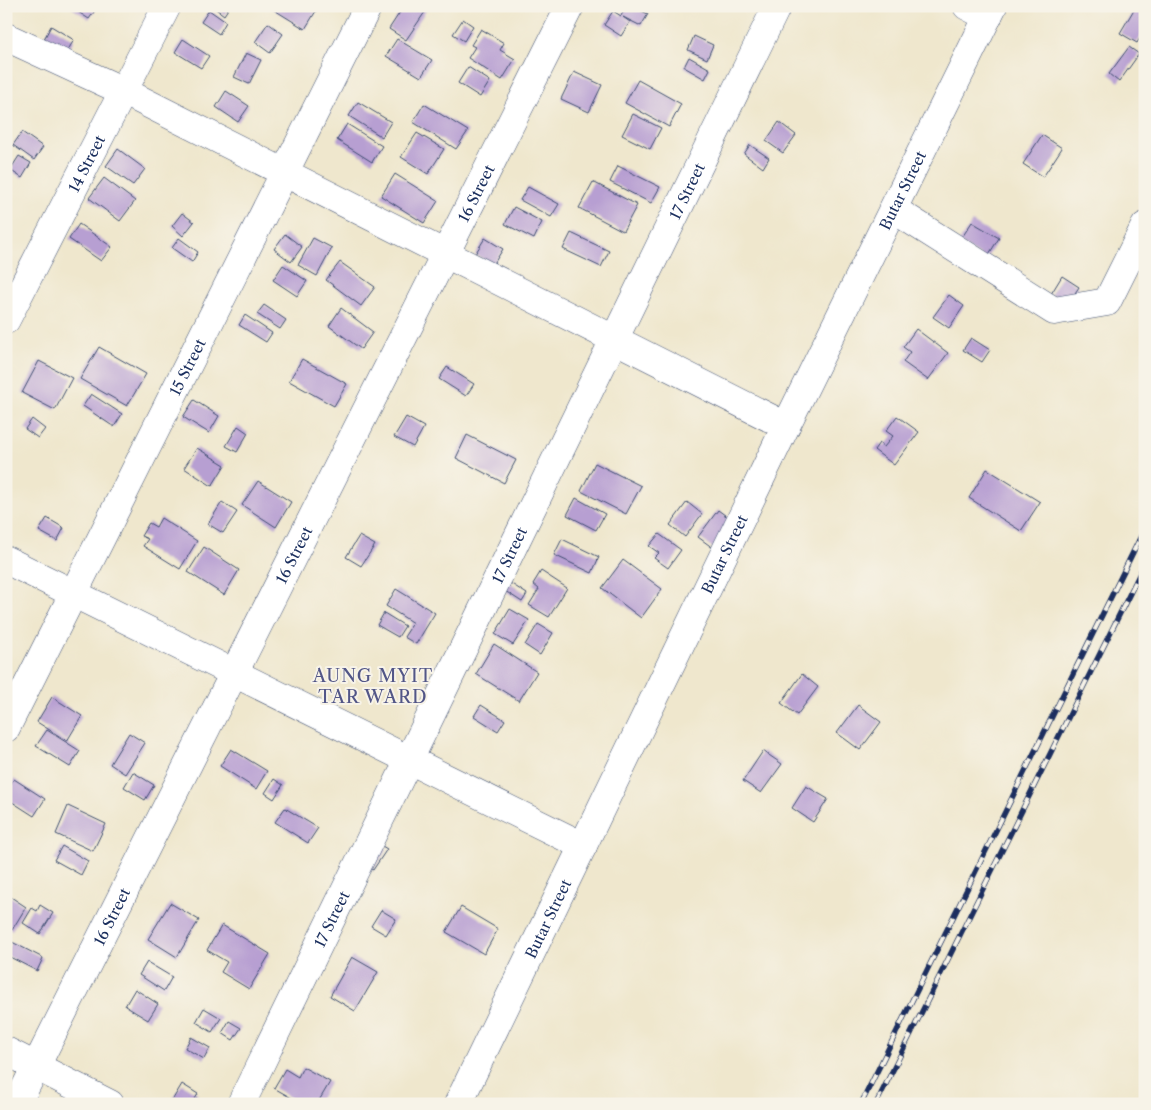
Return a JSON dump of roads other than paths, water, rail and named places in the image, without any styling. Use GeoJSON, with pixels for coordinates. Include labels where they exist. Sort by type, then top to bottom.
{"type":"FeatureCollection","features":[{"type":"Feature","properties":{"kind":"street","name":"14 Street"},"geometry":{"type":"LineString","coordinates":[[6,320],[167,6]]}},
{"type":"Feature","properties":{"kind":"street","name":"15 Street"},"geometry":{"type":"LineString","coordinates":[[6,728],[368,6]]}},
{"type":"Feature","properties":{"kind":"street","name":"16 Street"},"geometry":{"type":"LineString","coordinates":[[17,1104],[570,6]]}},
{"type":"Feature","properties":{"kind":"street","name":"17 Street"},"geometry":{"type":"LineString","coordinates":[[241,1104],[777,6]]}},
{"type":"Feature","properties":{"kind":"street","name":"Butar Street"},"geometry":{"type":"LineString","coordinates":[[458,1104],[786,426],[983,10]]}},
{"type":"Feature","properties":{"kind":"street"},"geometry":{"type":"LineString","coordinates":[[6,37],[123,91],[786,426]]}},
{"type":"Feature","properties":{"kind":"street"},"geometry":{"type":"LineString","coordinates":[[904,216],[1054,311],[1107,302],[1145,226]]}},
{"type":"Feature","properties":{"kind":"street"},"geometry":{"type":"LineString","coordinates":[[6,560],[583,846]]}},
{"type":"Feature","properties":{"kind":"street"},"geometry":{"type":"LineString","coordinates":[[6,1051],[110,1104]]}},
{"type":"Feature","properties":{"kind":"railway"},"geometry":{"type":"LineString","coordinates":[[861,1104],[1145,528]]}},
{"type":"Feature","properties":{"kind":"railway"},"geometry":{"type":"LineString","coordinates":[[876,1104],[1145,563]]}},
{"type":"Feature","properties":{"kind":"district","name":"AUNG MYIT TAR WARD"},"geometry":{"type":"Point","coordinates":[373,686]}}]}
